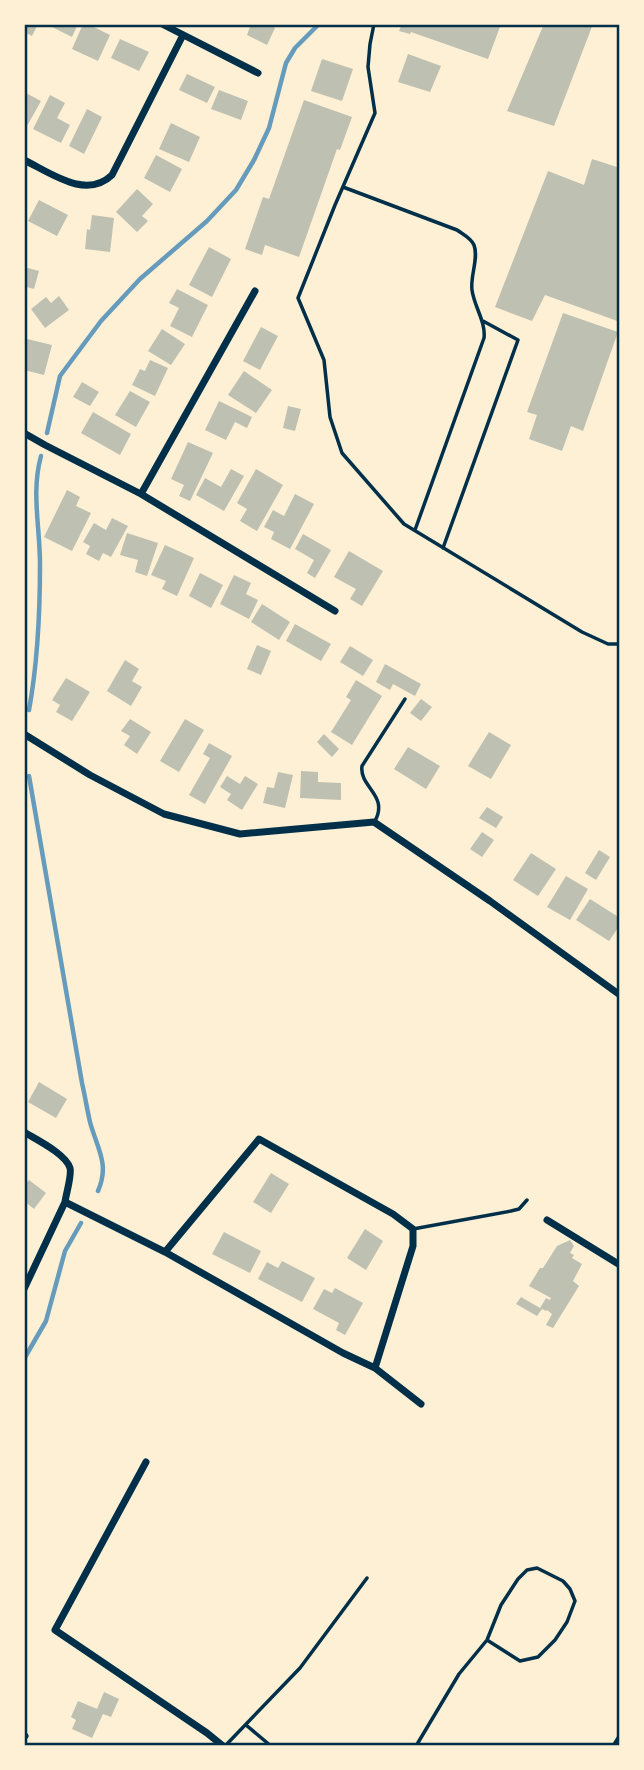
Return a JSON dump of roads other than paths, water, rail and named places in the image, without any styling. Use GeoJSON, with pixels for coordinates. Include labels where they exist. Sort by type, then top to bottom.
{"type":"FeatureCollection","features":[{"type":"Feature","properties":{"kind":"street"},"geometry":{"type":"LineString","coordinates":[[162,24],[258,73]]}},
{"type":"Feature","properties":{"kind":"street"},"geometry":{"type":"LineString","coordinates":[[24,160],[80,186],[94,186],[105,182],[112,175],[183,35]]}},
{"type":"Feature","properties":{"kind":"street"},"geometry":{"type":"LineString","coordinates":[[141,494],[255,292]]}},
{"type":"Feature","properties":{"kind":"street"},"geometry":{"type":"LineString","coordinates":[[24,433],[141,494],[335,611]]}},
{"type":"Feature","properties":{"kind":"street"},"geometry":{"type":"LineString","coordinates":[[24,734],[90,775],[164,814],[240,834],[374,822],[490,901],[620,995]]}},
{"type":"Feature","properties":{"kind":"street"},"geometry":{"type":"LineString","coordinates":[[24,1132],[55,1151],[71,1169],[65,1202],[24,1289]]}},
{"type":"Feature","properties":{"kind":"street"},"geometry":{"type":"LineString","coordinates":[[165,1252],[259,1139],[393,1213],[413,1229],[413,1246],[375,1368]]}},
{"type":"Feature","properties":{"kind":"street"},"geometry":{"type":"LineString","coordinates":[[65,1202],[165,1252],[343,1353],[375,1368],[422,1404]]}},
{"type":"Feature","properties":{"kind":"street"},"geometry":{"type":"LineString","coordinates":[[547,1220],[620,1265]]}},
{"type":"Feature","properties":{"kind":"street"},"geometry":{"type":"LineString","coordinates":[[146,1462],[55,1630],[224,1745]]}},
{"type":"Feature","properties":{"kind":"street"},"geometry":{"type":"LineString","coordinates":[[615,1745],[620,1738]]}},
{"type":"Feature","properties":{"kind":"lane"},"geometry":{"type":"LineString","coordinates":[[374,24],[368,67],[375,113],[298,298],[324,360],[330,417],[342,453],[404,524],[582,632],[620,645]]}},
{"type":"Feature","properties":{"kind":"lane"},"geometry":{"type":"LineString","coordinates":[[343,187],[457,230],[471,240],[475,249],[472,288],[485,330],[484,338],[415,530]]}},
{"type":"Feature","properties":{"kind":"lane"},"geometry":{"type":"LineString","coordinates":[[443,548],[518,340],[482,320]]}},
{"type":"Feature","properties":{"kind":"lane"},"geometry":{"type":"LineString","coordinates":[[374,822],[380,808],[378,799],[361,773],[362,766],[405,699]]}},
{"type":"Feature","properties":{"kind":"lane"},"geometry":{"type":"LineString","coordinates":[[413,1229],[519,1209],[527,1200]]}},
{"type":"Feature","properties":{"kind":"lane"},"geometry":{"type":"LineString","coordinates":[[416,1745],[459,1674],[487,1640],[501,1605],[518,1579],[527,1570],[537,1568],[563,1581],[570,1590],[575,1601],[567,1622],[555,1640],[538,1657],[520,1661],[487,1640]]}},
{"type":"Feature","properties":{"kind":"lane"},"geometry":{"type":"LineString","coordinates":[[224,1745],[300,1668],[367,1578]]}},
{"type":"Feature","properties":{"kind":"lane"},"geometry":{"type":"LineString","coordinates":[[245,1725],[271,1745]]}},
{"type":"Feature","properties":{"kind":"waterway"},"geometry":{"type":"LineString","coordinates":[[47,433],[60,376],[101,321],[140,279],[207,221],[236,190],[269,128],[286,63],[295,48],[319,24]]}},
{"type":"Feature","properties":{"kind":"waterway"},"geometry":{"type":"LineString","coordinates":[[29,710],[39,619],[40,564],[36,496],[41,456]]}},
{"type":"Feature","properties":{"kind":"waterway"},"geometry":{"type":"LineString","coordinates":[[29,776],[82,1083],[103,1164],[98,1191]]}},
{"type":"Feature","properties":{"kind":"waterway"},"geometry":{"type":"LineString","coordinates":[[24,1359],[46,1321],[65,1251],[81,1223]]}}]}
